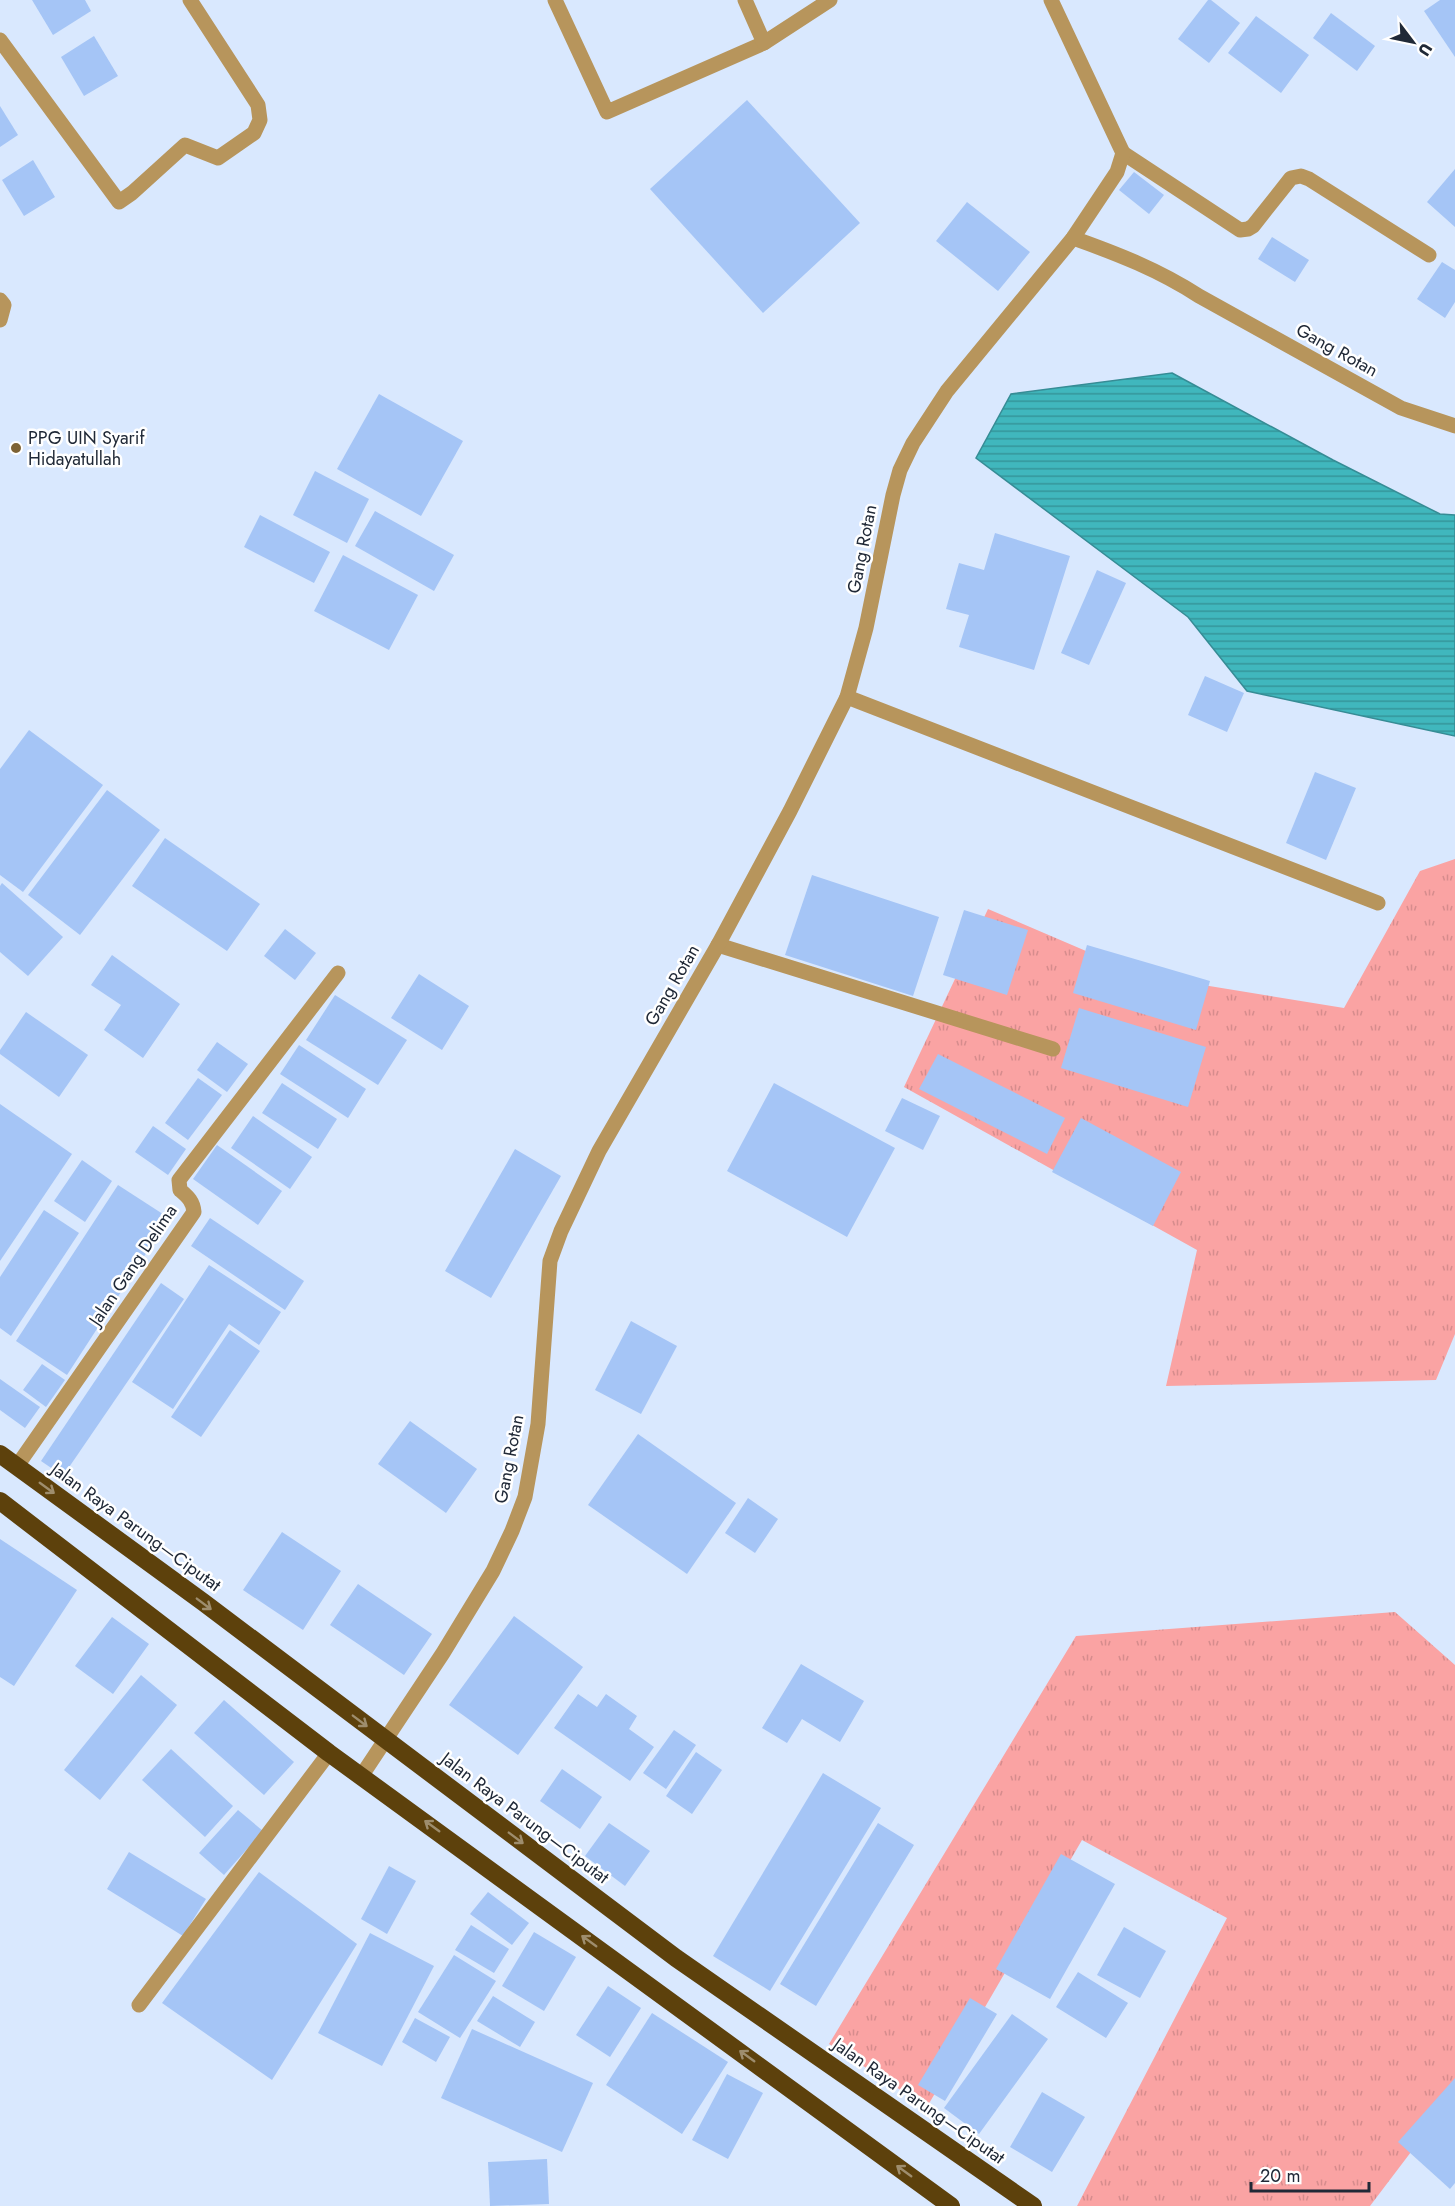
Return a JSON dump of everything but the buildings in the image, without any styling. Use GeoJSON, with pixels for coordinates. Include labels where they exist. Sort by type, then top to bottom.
{"type":"FeatureCollection","features":[{"type":"Feature","properties":{"kind":"highway","name":"Jalan Raya Parung—Ciputat"},"geometry":{"type":"LineString","coordinates":[[0,1454],[676,1958],[1033,2206]]}},
{"type":"Feature","properties":{"kind":"highway"},"geometry":{"type":"LineString","coordinates":[[0,1501],[330,1753],[951,2206]]}},
{"type":"Feature","properties":{"kind":"street"},"geometry":{"type":"LineString","coordinates":[[0,40],[119,202],[185,145],[218,158],[254,133],[260,120],[258,105],[190,0]]}},
{"type":"Feature","properties":{"kind":"street"},"geometry":{"type":"LineString","coordinates":[[555,0],[607,112],[764,43],[830,0]]}},
{"type":"Feature","properties":{"kind":"street"},"geometry":{"type":"LineString","coordinates":[[745,0],[764,43]]}},
{"type":"Feature","properties":{"kind":"street"},"geometry":{"type":"LineString","coordinates":[[1051,0],[1123,153],[1240,230],[1254,226],[1291,178],[1301,176],[1430,255]]}},
{"type":"Feature","properties":{"kind":"street","name":"Gang Rotan"},"geometry":{"type":"LineString","coordinates":[[362,1776],[487,1581],[512,1531],[525,1497],[538,1424],[550,1261],[561,1231],[599,1151],[718,945],[847,698],[866,628],[900,470],[913,443],[947,391],[1073,238],[1117,172],[1123,153]]}},
{"type":"Feature","properties":{"kind":"street","name":"Gang Rotan"},"geometry":{"type":"LineString","coordinates":[[1073,238],[1129,257],[1170,277],[1199,296],[1401,408],[1455,426]]}},
{"type":"Feature","properties":{"kind":"street"},"geometry":{"type":"LineString","coordinates":[[0,300],[4,305],[0,320]]}},
{"type":"Feature","properties":{"kind":"street"},"geometry":{"type":"LineString","coordinates":[[847,698],[1378,903]]}},
{"type":"Feature","properties":{"kind":"street"},"geometry":{"type":"LineString","coordinates":[[718,945],[1053,1049]]}},
{"type":"Feature","properties":{"kind":"street","name":"Jalan Gang Delima"},"geometry":{"type":"LineString","coordinates":[[17,1466],[194,1212],[194,1205],[190,1198],[180,1190],[179,1180],[338,973]]}},
{"type":"Feature","properties":{"kind":"street"},"geometry":{"type":"LineString","coordinates":[[139,2005],[330,1753]]}},
{"type":"Feature","properties":{"kind":"green space"},"geometry":{"type":"Polygon","coordinates":[[[1455,859],[1455,1334],[1436,1380],[1166,1386],[1197,1250],[904,1087],[988,909],[1142,975],[1344,1008],[1420,871],[1455,859]]]}},
{"type":"Feature","properties":{"kind":"green space"},"geometry":{"type":"Polygon","coordinates":[[[1395,1612],[1455,1665],[1455,2094],[1370,2206],[1077,2206],[1227,1918],[1082,1840],[927,2107],[829,2044],[1076,1636],[1395,1612]]]}},
{"type":"Feature","properties":{"kind":"shaded area"},"geometry":{"type":"Polygon","coordinates":[[[1172,373],[1333,460],[1440,514],[1455,515],[1455,736],[1247,691],[1188,617],[976,458],[1011,394],[1172,373]]]}},
{"type":"Feature","properties":{"kind":"place","name":"PPG UIN Syarif Hidayatullah"},"geometry":{"type":"Point","coordinates":[16,448]}}]}
